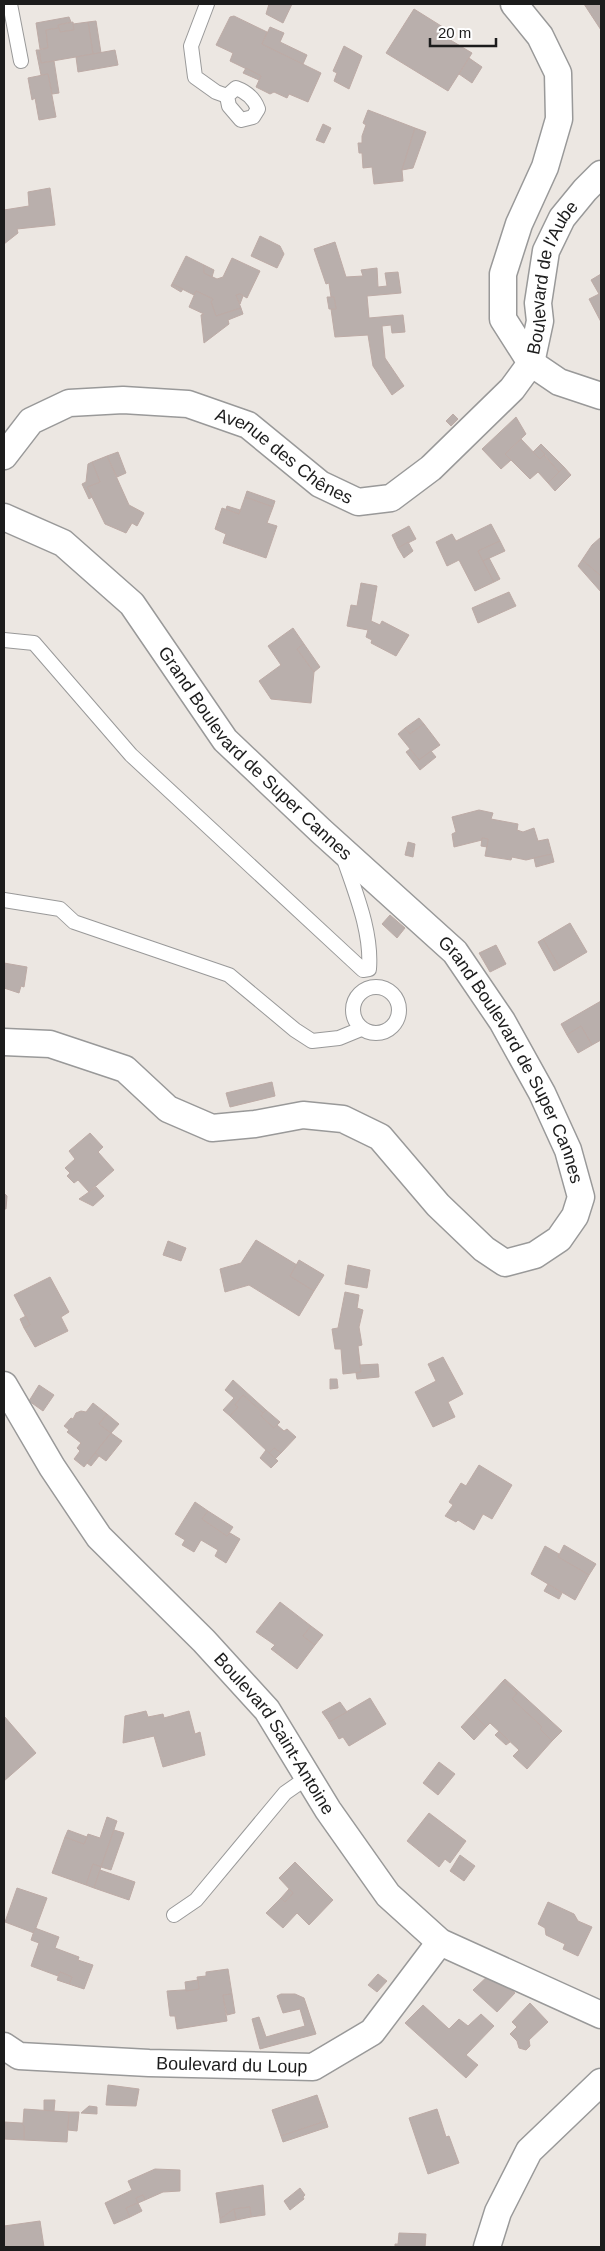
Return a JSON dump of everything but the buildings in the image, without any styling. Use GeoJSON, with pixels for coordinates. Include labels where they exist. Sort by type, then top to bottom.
{"type":"FeatureCollection","features":[{"type":"Feature","properties":{"kind":"street"},"geometry":{"type":"LineString","coordinates":[[514,4],[540,36],[558,73],[559,120],[545,166],[519,224],[503,274],[503,319],[531,363],[559,382],[601,396]]}},
{"type":"Feature","properties":{"kind":"street","name":"Boulevard de l'Aube"},"geometry":{"type":"LineString","coordinates":[[531,363],[540,321],[538,302],[546,251],[562,218],[601,174]]}},
{"type":"Feature","properties":{"kind":"street","name":"Avenue des Chênes"},"geometry":{"type":"LineString","coordinates":[[4,456],[31,421],[68,403],[123,400],[188,404],[248,425],[320,484],[358,502],[391,498],[431,468],[512,389],[531,363]]}},
{"type":"Feature","properties":{"kind":"street","name":"Grand Boulevard de Super Cannes"},"geometry":{"type":"LineString","coordinates":[[4,517],[63,543],[132,604],[225,740],[455,952],[502,1020],[542,1092],[568,1150],[581,1197],[575,1216],[559,1239],[535,1255],[505,1262],[484,1249],[438,1205],[380,1137],[343,1119],[303,1115],[255,1124],[212,1128],[168,1109],[125,1069],[50,1044],[4,1042]]}},
{"type":"Feature","properties":{"kind":"street","name":"Boulevard Saint-Antoine"},"geometry":{"type":"LineString","coordinates":[[4,1384],[52,1466],[99,1537],[204,1641],[267,1710],[328,1810],[388,1895],[440,1942],[601,2015]]}},
{"type":"Feature","properties":{"kind":"street","name":"Boulevard du Loup"},"geometry":{"type":"LineString","coordinates":[[4,2046],[19,2056],[149,2063],[313,2067],[372,2032],[440,1942]]}},
{"type":"Feature","properties":{"kind":"street"},"geometry":{"type":"LineString","coordinates":[[487,2247],[498,2212],[529,2150],[601,2082]]}},
{"type":"Feature","properties":{"kind":"lane"},"geometry":{"type":"LineString","coordinates":[[10,4],[20,61]]}},
{"type":"Feature","properties":{"kind":"lane"},"geometry":{"type":"LineString","coordinates":[[207,4],[191,46],[195,77],[216,92],[227,96]]}},
{"type":"Feature","properties":{"kind":"lane"},"geometry":{"type":"LineString","coordinates":[[4,640],[34,643],[131,755],[363,970],[369,969]]}},
{"type":"Feature","properties":{"kind":"lane"},"geometry":{"type":"LineString","coordinates":[[341,848],[358,901],[370,954],[369,969],[375,988]]}},
{"type":"Feature","properties":{"kind":"lane"},"geometry":{"type":"LineString","coordinates":[[4,900],[60,909],[74,922],[229,975],[295,1030],[312,1040],[339,1038],[361,1028]]}},
{"type":"Feature","properties":{"kind":"lane"},"geometry":{"type":"LineString","coordinates":[[384,987],[396,998],[400,1014],[392,1028],[377,1034],[361,1028],[353,1015],[355,998],[367,988],[375,988],[384,987]]}},
{"type":"Feature","properties":{"kind":"lane"},"geometry":{"type":"LineString","coordinates":[[174,1915],[196,1900],[286,1793],[308,1776]]}}]}
